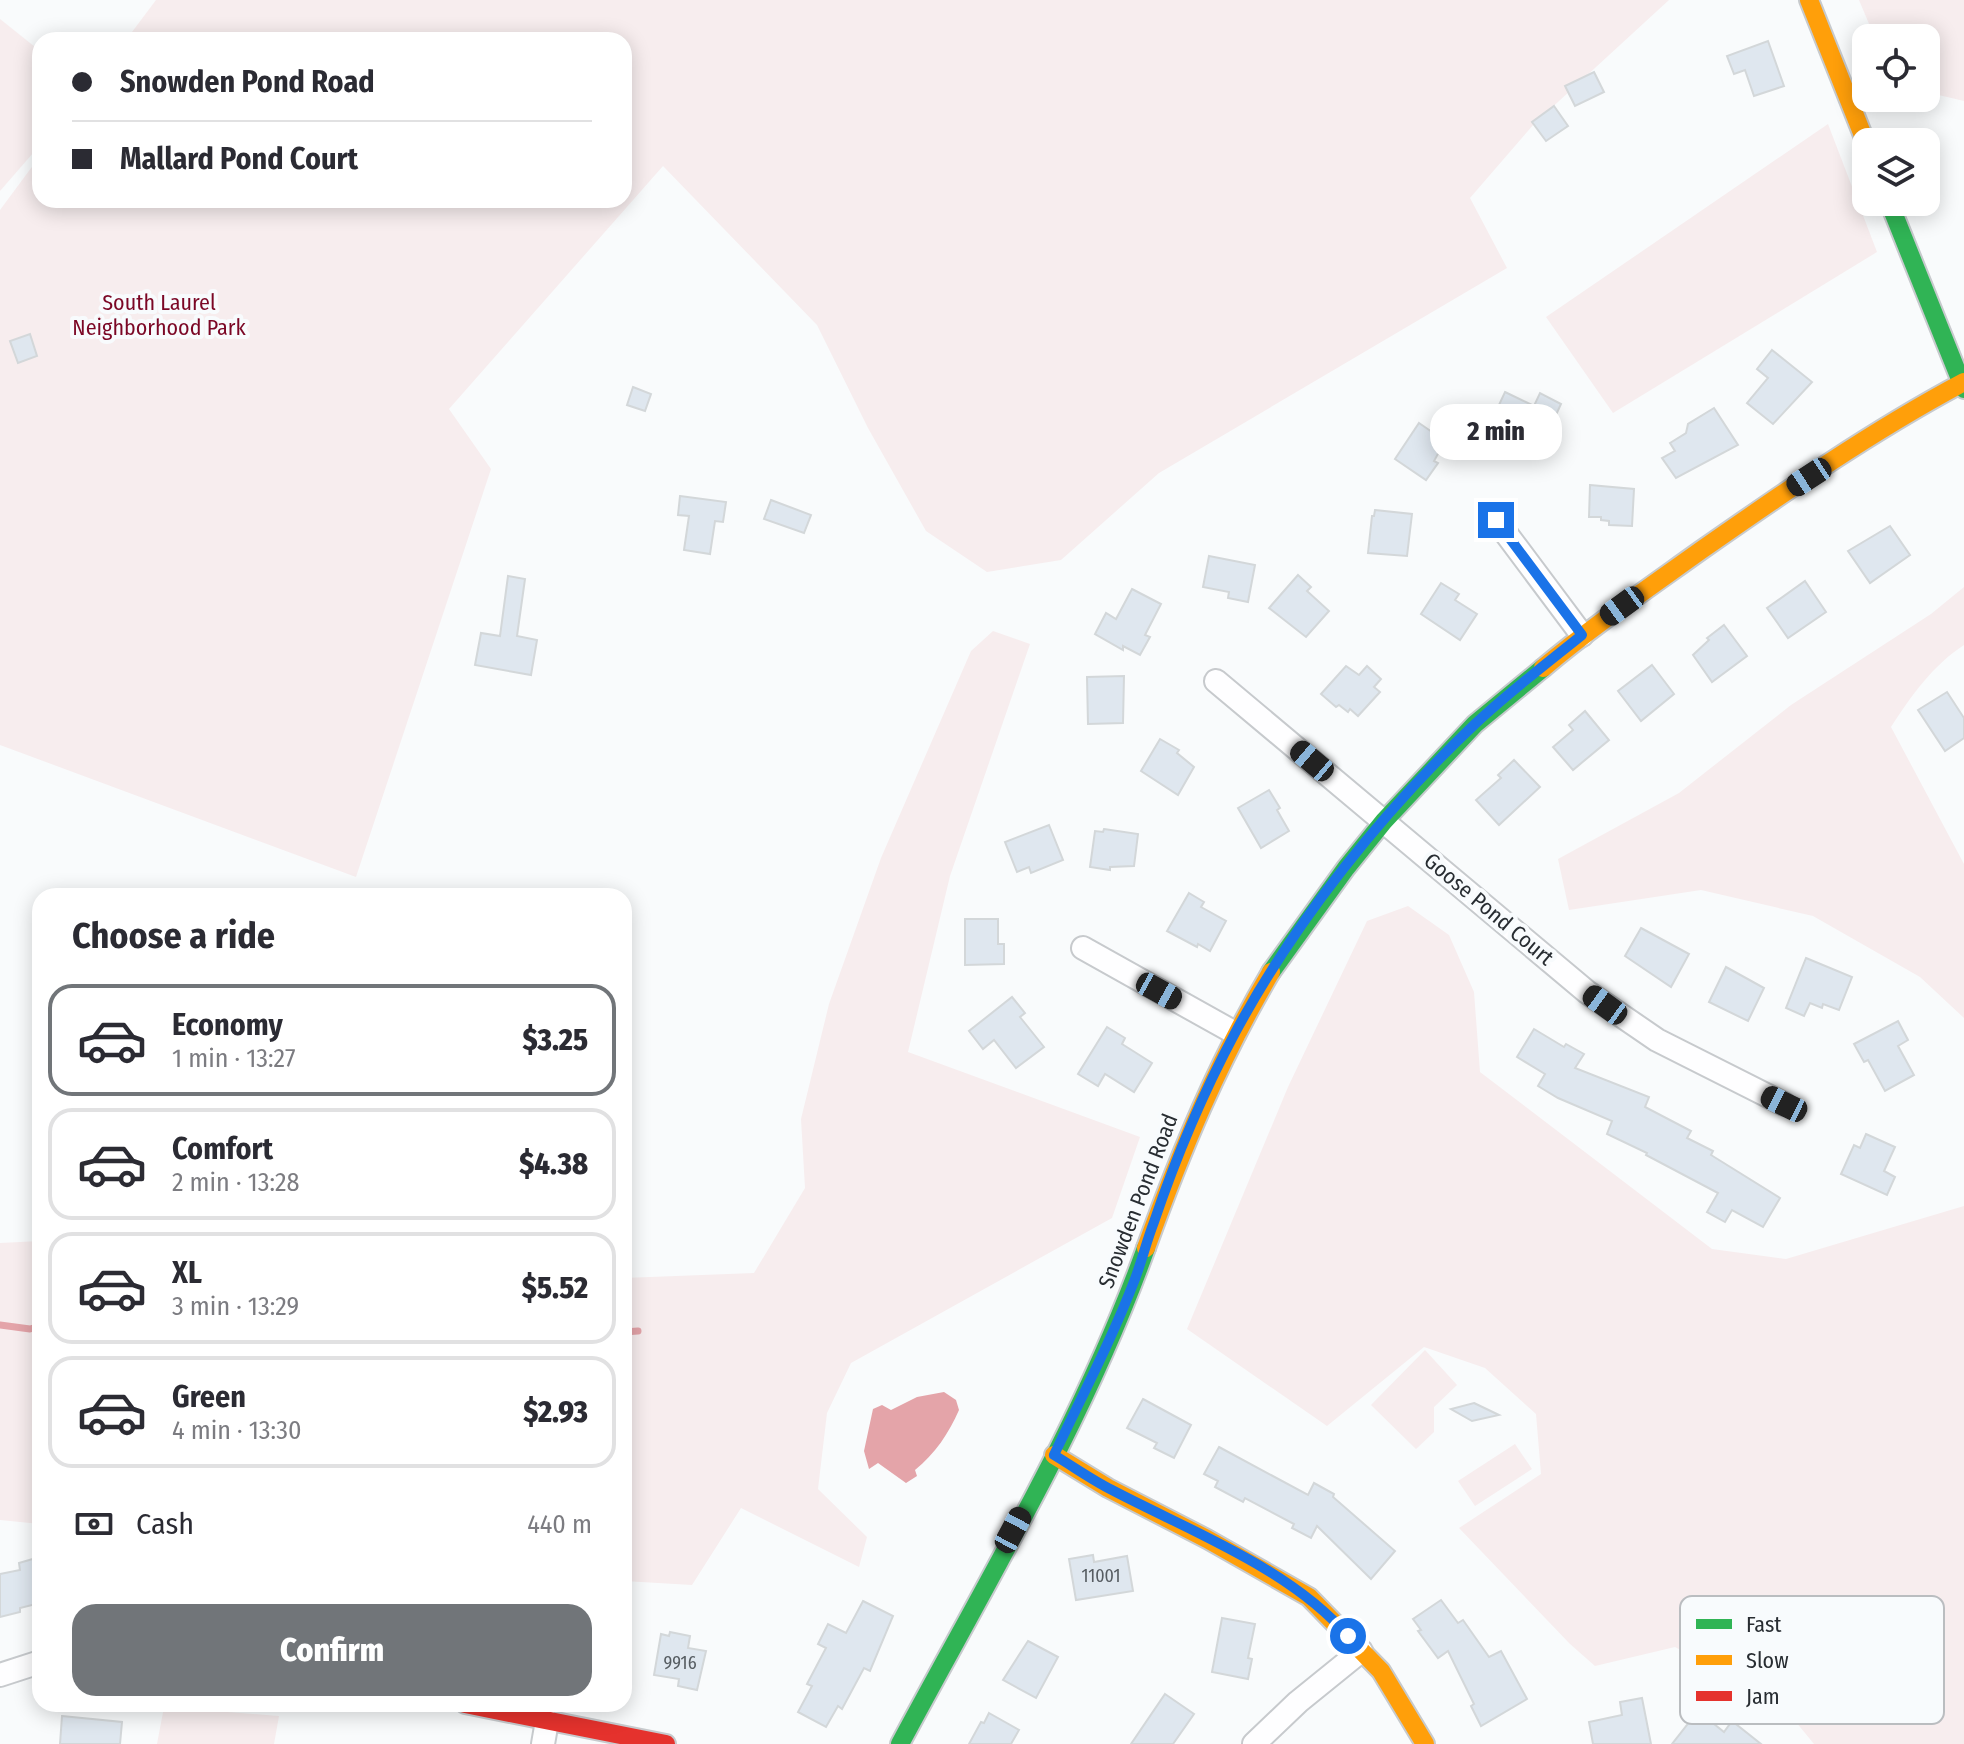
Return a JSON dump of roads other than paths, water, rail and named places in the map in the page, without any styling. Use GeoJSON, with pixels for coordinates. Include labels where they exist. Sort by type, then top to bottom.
{"type":"FeatureCollection","features":[{"type":"Feature","properties":{"kind":"street"},"geometry":{"type":"LineString","coordinates":[[1809,0],[1860,128]]}},
{"type":"Feature","properties":{"kind":"street"},"geometry":{"type":"LineString","coordinates":[[1895,216],[1963,385]]}},
{"type":"Feature","properties":{"kind":"street","name":"Snowden Pond Road"},"geometry":{"type":"LineString","coordinates":[[900,1744],[1054,1455],[1108,1345],[1181,1151],[1235,1033],[1297,934],[1384,821],[1475,724],[1582,635],[1761,508],[1904,414],[1963,385]]}},
{"type":"Feature","properties":{"kind":"street"},"geometry":{"type":"LineString","coordinates":[[1496,520],[1582,635]]}},
{"type":"Feature","properties":{"kind":"street","name":"Goose Pond Court"},"geometry":{"type":"LineString","coordinates":[[1216,681],[1587,992],[1657,1040],[1784,1104]]}},
{"type":"Feature","properties":{"kind":"street"},"geometry":{"type":"LineString","coordinates":[[1083,948],[1235,1033]]}},
{"type":"Feature","properties":{"kind":"street"},"geometry":{"type":"LineString","coordinates":[[1054,1455],[1108,1488],[1309,1597],[1381,1671],[1425,1744]]}},
{"type":"Feature","properties":{"kind":"street"},"geometry":{"type":"LineString","coordinates":[[1254,1744],[1298,1702],[1361,1651]]}},
{"type":"Feature","properties":{"kind":"street"},"geometry":{"type":"LineString","coordinates":[[0,1675],[32,1665]]}},
{"type":"Feature","properties":{"kind":"street"},"geometry":{"type":"LineString","coordinates":[[504,1712],[666,1744]]}},
{"type":"Feature","properties":{"kind":"street"},"geometry":{"type":"LineString","coordinates":[[543,1744],[547,1721]]}},
{"type":"Feature","properties":{"kind":"waterway"},"geometry":{"type":"LineString","coordinates":[[0,1325],[32,1328]]}},
{"type":"Feature","properties":{"kind":"waterway"},"geometry":{"type":"LineString","coordinates":[[632,1331],[638,1331]]}},
{"type":"Feature","properties":{"kind":"park label","name":"South Laurel Neighborhood Park"},"geometry":{"type":"Point","coordinates":[159,314]}}]}
